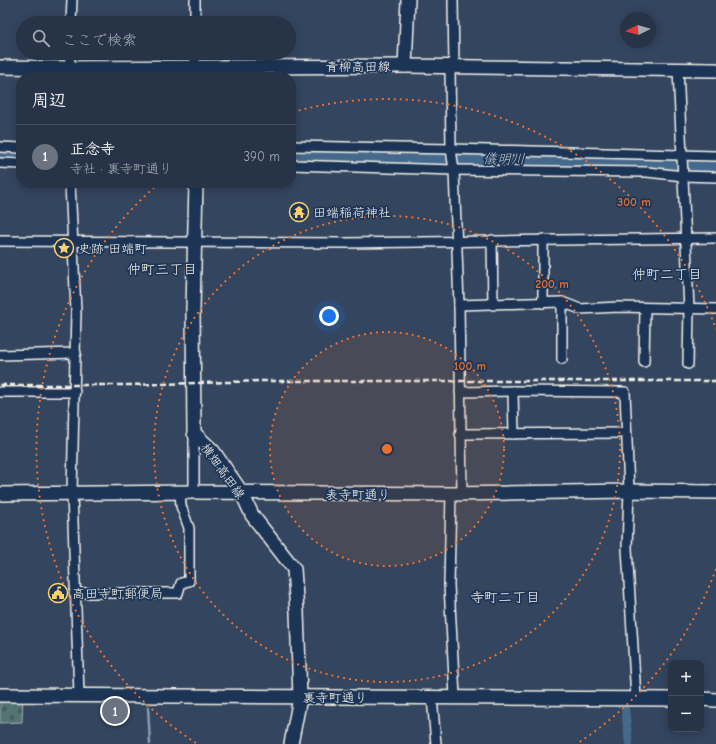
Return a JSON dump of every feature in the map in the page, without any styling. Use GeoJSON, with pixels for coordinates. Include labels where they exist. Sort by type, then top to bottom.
{"type":"FeatureCollection","features":[{"type":"Feature","properties":{"kind":"street"},"geometry":{"type":"LineString","coordinates":[[71,16],[72,0]]}},
{"type":"Feature","properties":{"kind":"street"},"geometry":{"type":"LineString","coordinates":[[195,0],[195,16]]}},
{"type":"Feature","properties":{"kind":"street"},"geometry":{"type":"LineString","coordinates":[[405,66],[408,0]]}},
{"type":"Feature","properties":{"kind":"street"},"geometry":{"type":"LineString","coordinates":[[453,0],[451,149],[454,170],[459,305],[460,392],[460,434],[449,585],[455,697]]}},
{"type":"Feature","properties":{"kind":"street"},"geometry":{"type":"LineString","coordinates":[[69,72],[70,60]]}},
{"type":"Feature","properties":{"kind":"street"},"geometry":{"type":"LineString","coordinates":[[195,60],[195,72]]}},
{"type":"Feature","properties":{"kind":"street","name":"青柳高田線"},"geometry":{"type":"LineString","coordinates":[[195,72],[405,66],[716,70]]}},
{"type":"Feature","properties":{"kind":"street","name":"青柳高田線"},"geometry":{"type":"LineString","coordinates":[[0,67],[58,72]]}},
{"type":"Feature","properties":{"kind":"street"},"geometry":{"type":"LineString","coordinates":[[678,69],[686,237],[688,364]]}},
{"type":"Feature","properties":{"kind":"street"},"geometry":{"type":"LineString","coordinates":[[296,146],[716,156]]}},
{"type":"Feature","properties":{"kind":"street"},"geometry":{"type":"LineString","coordinates":[[0,147],[16,148]]}},
{"type":"Feature","properties":{"kind":"street"},"geometry":{"type":"LineString","coordinates":[[0,162],[16,164]]}},
{"type":"Feature","properties":{"kind":"street"},"geometry":{"type":"LineString","coordinates":[[296,165],[454,170],[647,172],[716,176]]}},
{"type":"Feature","properties":{"kind":"street"},"geometry":{"type":"LineString","coordinates":[[70,188],[76,311],[72,493],[74,593],[79,695]]}},
{"type":"Feature","properties":{"kind":"street","name":"横畑高田線"},"geometry":{"type":"LineString","coordinates":[[196,188],[194,432],[213,451],[242,493],[252,515],[294,570],[297,598],[300,698],[291,744]]}},
{"type":"Feature","properties":{"kind":"street"},"geometry":{"type":"LineString","coordinates":[[0,241],[195,243],[456,242],[543,239],[716,238]]}},
{"type":"Feature","properties":{"kind":"street"},"geometry":{"type":"LineString","coordinates":[[543,239],[543,303]]}},
{"type":"Feature","properties":{"kind":"street"},"geometry":{"type":"LineString","coordinates":[[492,240],[493,305]]}},
{"type":"Feature","properties":{"kind":"street"},"geometry":{"type":"LineString","coordinates":[[459,305],[562,302],[580,309],[618,307],[716,309]]}},
{"type":"Feature","properties":{"kind":"street"},"geometry":{"type":"LineString","coordinates":[[562,302],[562,359]]}},
{"type":"Feature","properties":{"kind":"street"},"geometry":{"type":"LineString","coordinates":[[644,362],[645,308]]}},
{"type":"Feature","properties":{"kind":"street"},"geometry":{"type":"LineString","coordinates":[[0,355],[76,353]]}},
{"type":"Feature","properties":{"kind":"street"},"geometry":{"type":"LineString","coordinates":[[513,391],[514,434]]}},
{"type":"Feature","properties":{"kind":"street"},"geometry":{"type":"LineString","coordinates":[[0,392],[75,392]]}},
{"type":"Feature","properties":{"kind":"street"},"geometry":{"type":"LineString","coordinates":[[460,392],[625,392],[629,491],[627,548],[636,698]]}},
{"type":"Feature","properties":{"kind":"street"},"geometry":{"type":"LineString","coordinates":[[194,432],[194,492]]}},
{"type":"Feature","properties":{"kind":"street"},"geometry":{"type":"LineString","coordinates":[[460,434],[626,433]]}},
{"type":"Feature","properties":{"kind":"street","name":"表寺町通り"},"geometry":{"type":"LineString","coordinates":[[0,494],[180,492],[456,494],[629,491],[716,492]]}},
{"type":"Feature","properties":{"kind":"street"},"geometry":{"type":"LineString","coordinates":[[74,593],[178,593],[181,583],[189,581],[189,528],[181,506],[180,492]]}},
{"type":"Feature","properties":{"kind":"street","name":"裏寺町通り"},"geometry":{"type":"LineString","coordinates":[[0,695],[300,698],[455,697],[668,699]]}},
{"type":"Feature","properties":{"kind":"street"},"geometry":{"type":"LineString","coordinates":[[432,697],[436,744]]}},
{"type":"Feature","properties":{"kind":"street"},"geometry":{"type":"LineString","coordinates":[[704,699],[716,700]]}},
{"type":"Feature","properties":{"kind":"green space"},"geometry":{"type":"Polygon","coordinates":[[[23,698],[22,722],[0,723],[0,699],[23,698]]]}},
{"type":"Feature","properties":{"kind":"waterway","name":"儀明川"},"geometry":{"type":"LineString","coordinates":[[0,154],[16,155]]}},
{"type":"Feature","properties":{"kind":"waterway","name":"儀明川"},"geometry":{"type":"LineString","coordinates":[[296,156],[643,161],[716,165]]}},
{"type":"Feature","properties":{"kind":"waterway"},"geometry":{"type":"LineString","coordinates":[[148,707],[150,744]]}},
{"type":"Feature","properties":{"kind":"waterway"},"geometry":{"type":"LineString","coordinates":[[625,708],[629,744]]}},
{"type":"Feature","properties":{"kind":"railway"},"geometry":{"type":"LineString","coordinates":[[0,385],[129,385],[262,381],[716,381]]}},
{"type":"Feature","properties":{"kind":"place","name":"田端稲荷神社"},"geometry":{"type":"Point","coordinates":[299,212]}},
{"type":"Feature","properties":{"kind":"place","name":"史跡 田端町"},"geometry":{"type":"Point","coordinates":[64,248]}},
{"type":"Feature","properties":{"kind":"place","name":"高田寺町郵便局"},"geometry":{"type":"Point","coordinates":[58,593]}},
{"type":"Feature","properties":{"kind":"place","name":"正念寺"},"geometry":{"type":"Point","coordinates":[115,711]}},
{"type":"Feature","properties":{"kind":"district","name":"仲町三丁目"},"geometry":{"type":"Point","coordinates":[162,269]}},
{"type":"Feature","properties":{"kind":"district","name":"仲町二丁目"},"geometry":{"type":"Point","coordinates":[667,274]}},
{"type":"Feature","properties":{"kind":"district","name":"寺町二丁目"},"geometry":{"type":"Point","coordinates":[505,597]}}]}
